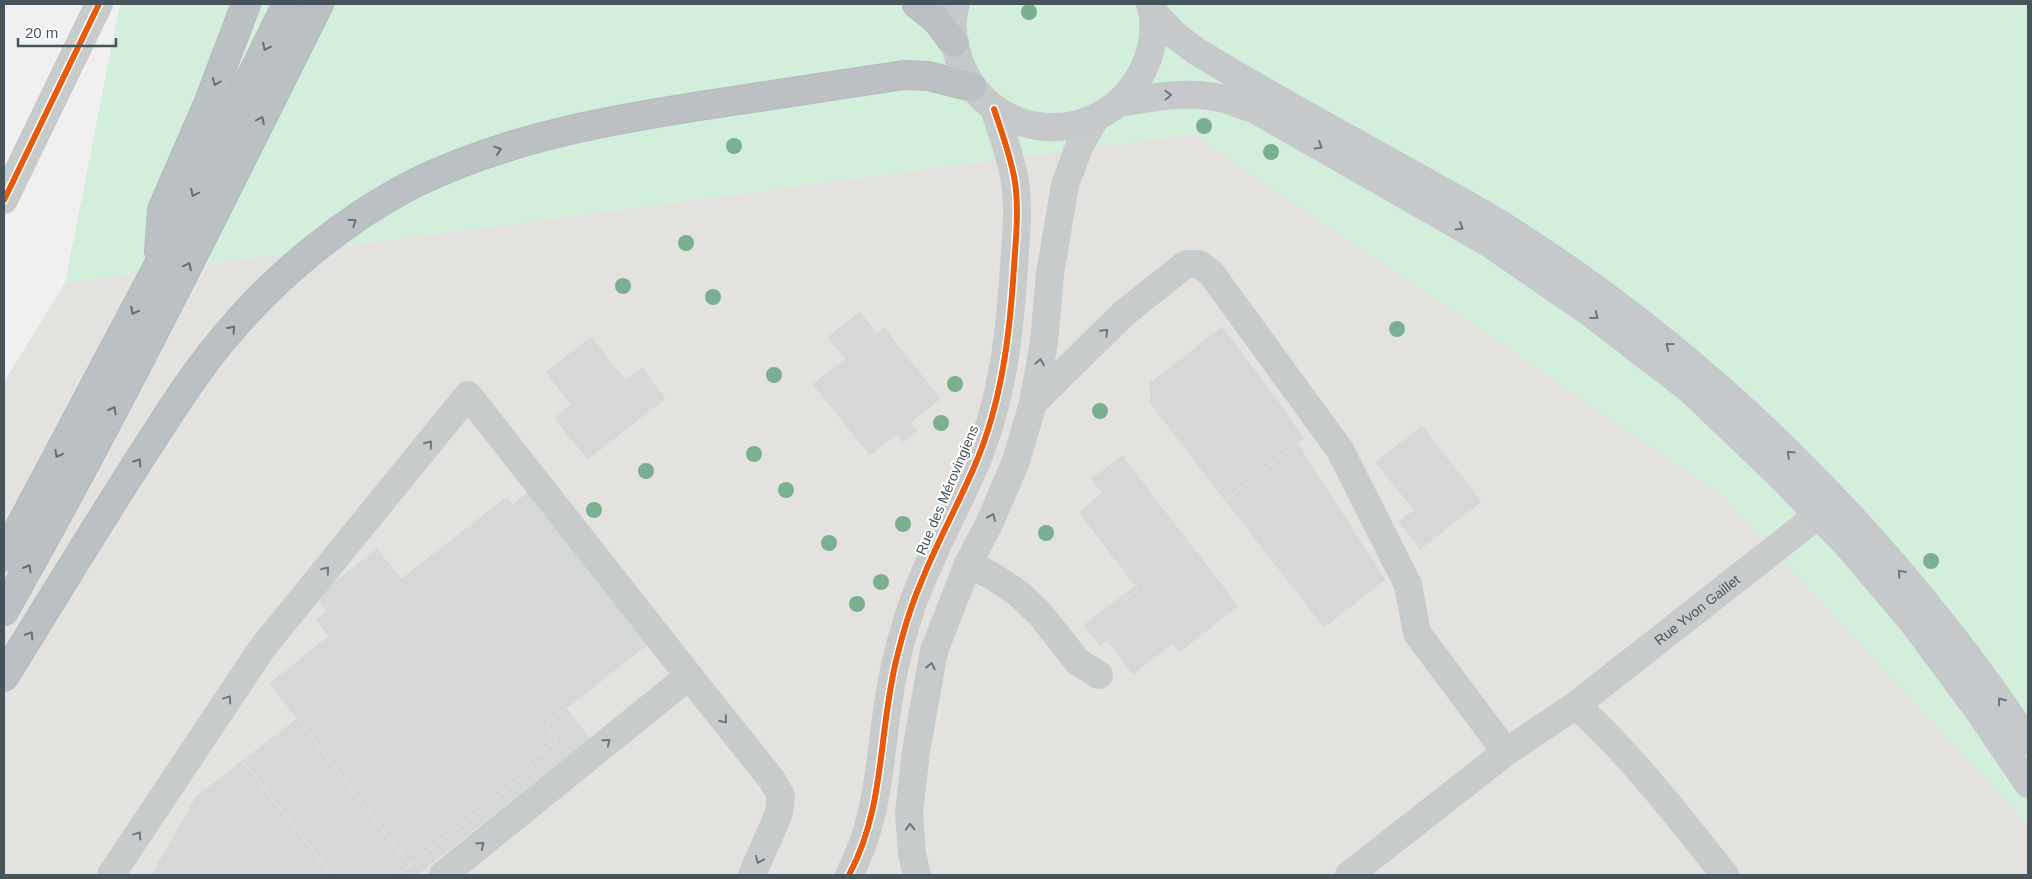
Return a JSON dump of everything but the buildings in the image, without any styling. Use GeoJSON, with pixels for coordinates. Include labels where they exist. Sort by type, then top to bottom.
{"type":"FeatureCollection","features":[{"type":"Feature","properties":{"kind":"highway"},"geometry":{"type":"LineString","coordinates":[[157,268],[162,210],[208,104],[246,4]]}},
{"type":"Feature","properties":{"kind":"highway"},"geometry":{"type":"LineString","coordinates":[[4,556],[157,268],[287,4]]}},
{"type":"Feature","properties":{"kind":"highway"},"geometry":{"type":"LineString","coordinates":[[4,610],[51,528],[180,282],[319,4]]}},
{"type":"Feature","properties":{"kind":"highway"},"geometry":{"type":"LineString","coordinates":[[917,4],[937,20],[954,43]]}},
{"type":"Feature","properties":{"kind":"highway"},"geometry":{"type":"LineString","coordinates":[[4,676],[179,399],[228,333],[275,283],[308,254],[362,215],[412,185],[470,160],[527,141],[608,121],[904,76],[928,76],[972,87]]}},
{"type":"Feature","properties":{"kind":"main road"},"geometry":{"type":"LineString","coordinates":[[956,4],[954,10],[954,43],[960,66],[972,87],[994,109],[1017,122],[1043,127],[1069,126],[1094,119],[1120,103],[1136,84],[1148,62],[1154,37],[1152,8]]}},
{"type":"Feature","properties":{"kind":"main road"},"geometry":{"type":"LineString","coordinates":[[1152,8],[1176,36],[1196,51],[1496,222],[1600,291],[1704,373],[1798,460],[1864,530],[1926,601],[2001,700],[2028,741]]}},
{"type":"Feature","properties":{"kind":"main road"},"geometry":{"type":"LineString","coordinates":[[1120,103],[1163,95],[1193,94],[1224,99],[1254,109],[1486,242],[1586,310],[1689,389],[1780,476],[1848,546],[1911,620],[1980,712],[2028,784]]}},
{"type":"Feature","properties":{"kind":"street"},"geometry":{"type":"LineString","coordinates":[[4,200],[99,4]]}},
{"type":"Feature","properties":{"kind":"street","name":"Rue des Mérovingiens"},"geometry":{"type":"LineString","coordinates":[[849,875],[874,810],[896,660],[907,622],[919,586],[976,464],[990,423],[1002,377],[1011,314],[1018,214],[1015,182],[1008,151],[994,109]]}},
{"type":"Feature","properties":{"kind":"street"},"geometry":{"type":"LineString","coordinates":[[917,875],[912,854],[909,813],[916,751],[934,651],[968,564],[990,522],[1016,461],[1033,403],[1044,342],[1050,274],[1065,185],[1079,147],[1094,119]]}},
{"type":"Feature","properties":{"kind":"street"},"geometry":{"type":"LineString","coordinates":[[1033,403],[1123,314],[1186,264],[1199,264],[1211,273],[1340,450],[1408,585],[1417,633],[1506,752]]}},
{"type":"Feature","properties":{"kind":"street"},"geometry":{"type":"LineString","coordinates":[[111,875],[263,647],[468,395],[772,780],[781,796],[778,812],[752,875]]}},
{"type":"Feature","properties":{"kind":"street","name":"Rue Yvon Gaillet"},"geometry":{"type":"LineString","coordinates":[[1349,875],[1506,752],[1576,705],[1818,515]]}},
{"type":"Feature","properties":{"kind":"street"},"geometry":{"type":"LineString","coordinates":[[968,564],[994,577],[1020,594],[1040,614],[1078,662],[1099,675]]}},
{"type":"Feature","properties":{"kind":"street"},"geometry":{"type":"LineString","coordinates":[[443,875],[689,676]]}},
{"type":"Feature","properties":{"kind":"street"},"geometry":{"type":"LineString","coordinates":[[1576,705],[1641,769],[1726,875]]}},
{"type":"Feature","properties":{"kind":"shaded area"},"geometry":{"type":"Polygon","coordinates":[[[1193,134],[1720,493],[2028,825],[2028,875],[4,875],[4,382],[65,283],[1193,134]]]}},
{"type":"Feature","properties":{"kind":"green space"},"geometry":{"type":"Polygon","coordinates":[[[120,4],[2028,4],[2028,825],[1720,493],[1193,134],[65,283],[120,4]]]}},
{"type":"Feature","properties":{"kind":"cycle path"},"geometry":{"type":"LineString","coordinates":[[4,200],[99,4]]}},
{"type":"Feature","properties":{"kind":"cycle path"},"geometry":{"type":"LineString","coordinates":[[849,875],[861,849],[869,822],[880,768],[891,685],[907,621],[926,570],[975,465],[992,417],[1003,367],[1012,291],[1017,203],[1011,163],[994,109]]}}]}
